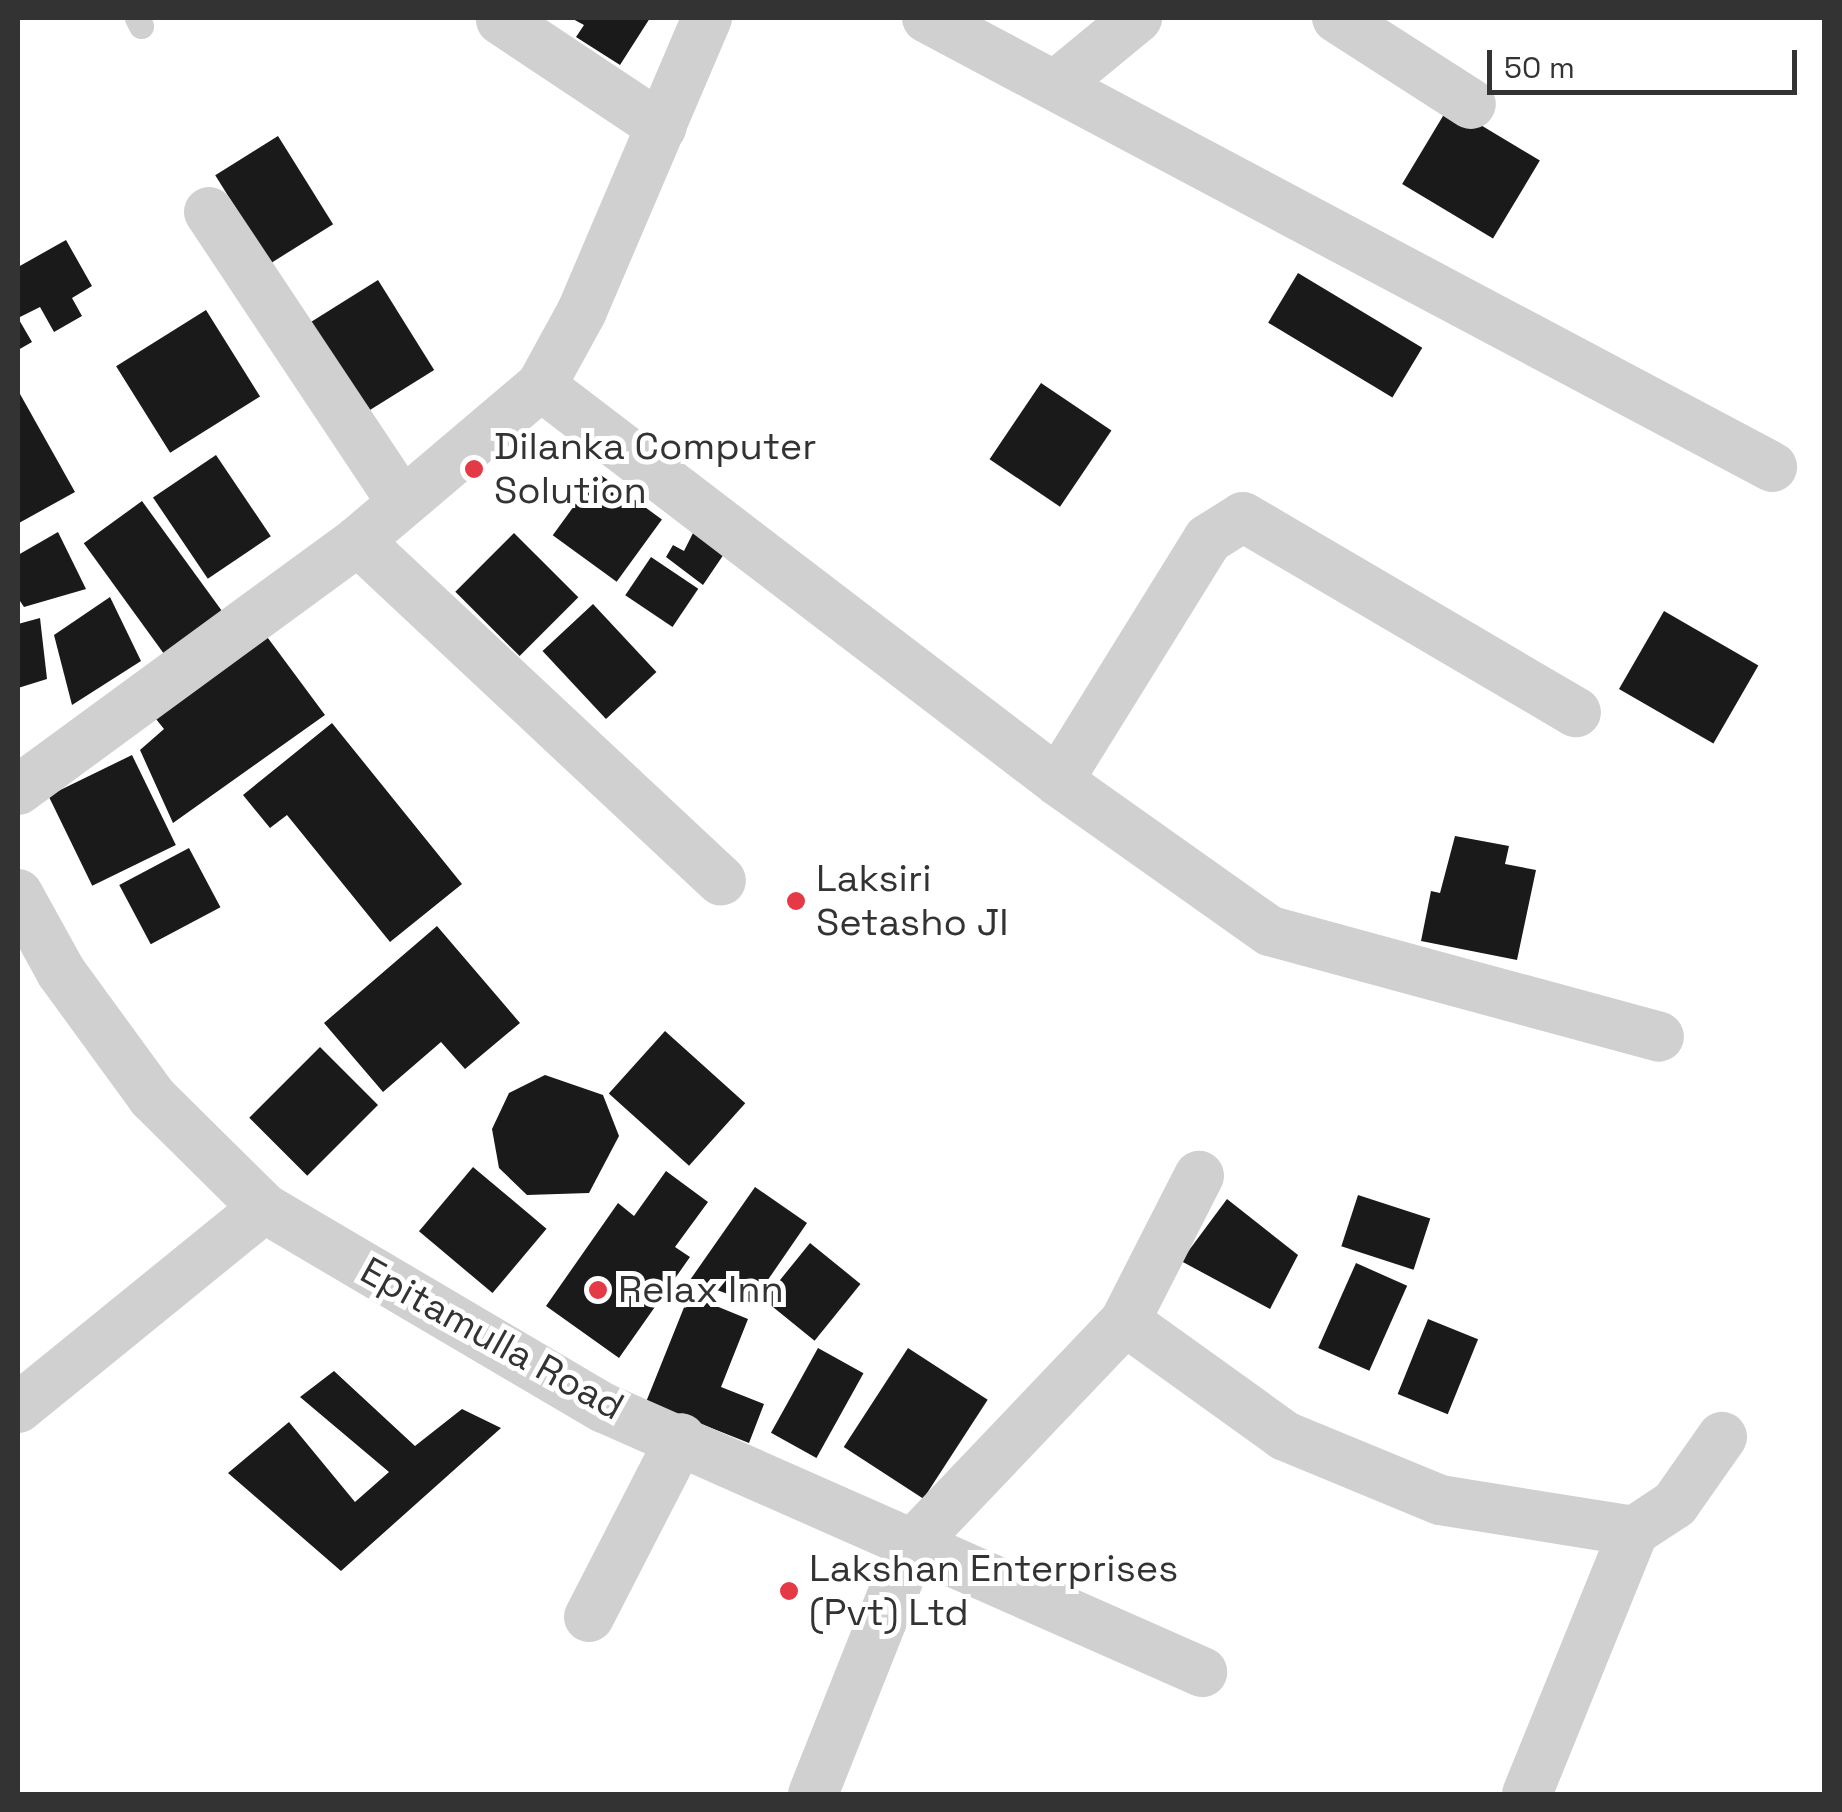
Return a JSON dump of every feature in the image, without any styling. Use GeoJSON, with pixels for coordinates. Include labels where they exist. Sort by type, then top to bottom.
{"type":"FeatureCollection","features":[{"type":"Feature","properties":{"kind":"street"},"geometry":{"type":"LineString","coordinates":[[18,790],[358,541],[541,386],[582,310],[707,18]]}},
{"type":"Feature","properties":{"kind":"street"},"geometry":{"type":"LineString","coordinates":[[927,18],[1772,466]]}},
{"type":"Feature","properties":{"kind":"street"},"geometry":{"type":"LineString","coordinates":[[1056,84],[1137,18]]}},
{"type":"Feature","properties":{"kind":"street"},"geometry":{"type":"LineString","coordinates":[[1337,18],[1471,104]]}},
{"type":"Feature","properties":{"kind":"street"},"geometry":{"type":"LineString","coordinates":[[501,20],[662,127]]}},
{"type":"Feature","properties":{"kind":"street"},"geometry":{"type":"LineString","coordinates":[[209,212],[401,501]]}},
{"type":"Feature","properties":{"kind":"street"},"geometry":{"type":"LineString","coordinates":[[541,386],[1058,781],[1270,931],[1659,1037]]}},
{"type":"Feature","properties":{"kind":"street"},"geometry":{"type":"LineString","coordinates":[[1058,781],[1208,539],[1243,516],[1576,712]]}},
{"type":"Feature","properties":{"kind":"street"},"geometry":{"type":"LineString","coordinates":[[358,541],[721,881]]}},
{"type":"Feature","properties":{"kind":"street","name":"Epitamulla Road"},"geometry":{"type":"LineString","coordinates":[[18,894],[39,979],[264,1208],[604,1408],[681,1438],[1202,1672]]}},
{"type":"Feature","properties":{"kind":"street"},"geometry":{"type":"LineString","coordinates":[[813,1794],[912,1545],[1125,1321],[1199,1176]]}},
{"type":"Feature","properties":{"kind":"street"},"geometry":{"type":"LineString","coordinates":[[18,1408],[264,1208]]}},
{"type":"Feature","properties":{"kind":"street"},"geometry":{"type":"LineString","coordinates":[[1125,1321],[1303,1443],[1440,1500],[1634,1531]]}},
{"type":"Feature","properties":{"kind":"street"},"geometry":{"type":"LineString","coordinates":[[1527,1794],[1634,1531],[1675,1504],[1722,1437]]}},
{"type":"Feature","properties":{"kind":"street"},"geometry":{"type":"LineString","coordinates":[[589,1617],[681,1438]]}},
{"type":"Feature","properties":{"kind":"building"},"geometry":{"type":"Polygon","coordinates":[[[571,18],[650,18],[620,65],[576,37],[584,25],[571,18]]]}},
{"type":"Feature","properties":{"kind":"building"},"geometry":{"type":"Polygon","coordinates":[[[1449,106],[1540,161],[1493,239],[1402,184],[1449,106]]]}},
{"type":"Feature","properties":{"kind":"building"},"geometry":{"type":"Polygon","coordinates":[[[278,136],[333,224],[270,263],[215,175],[278,136]]]}},
{"type":"Feature","properties":{"kind":"building"},"geometry":{"type":"Polygon","coordinates":[[[66,240],[92,286],[72,298],[82,316],[54,332],[40,307],[18,318],[18,267],[66,240]]]}},
{"type":"Feature","properties":{"kind":"building"},"geometry":{"type":"Polygon","coordinates":[[[1298,273],[1422,348],[1392,397],[1268,323],[1298,273]]]}},
{"type":"Feature","properties":{"kind":"building"},"geometry":{"type":"Polygon","coordinates":[[[378,280],[434,370],[352,421],[296,331],[378,280]]]}},
{"type":"Feature","properties":{"kind":"building"},"geometry":{"type":"Polygon","coordinates":[[[206,310],[260,397],[170,453],[116,366],[206,310]]]}},
{"type":"Feature","properties":{"kind":"building"},"geometry":{"type":"Polygon","coordinates":[[[18,318],[32,342],[18,350],[18,318]]]}},
{"type":"Feature","properties":{"kind":"building"},"geometry":{"type":"Polygon","coordinates":[[[1041,383],[1111,431],[1060,507],[990,459],[1041,383]]]}},
{"type":"Feature","properties":{"kind":"building"},"geometry":{"type":"Polygon","coordinates":[[[18,396],[75,492],[19,523],[18,396]]]}},
{"type":"Feature","properties":{"kind":"building"},"geometry":{"type":"Polygon","coordinates":[[[216,455],[271,536],[208,579],[153,497],[216,455]]]}},
{"type":"Feature","properties":{"kind":"building"},"geometry":{"type":"Polygon","coordinates":[[[598,473],[662,519],[617,582],[553,535],[598,473]]]}},
{"type":"Feature","properties":{"kind":"building"},"geometry":{"type":"Polygon","coordinates":[[[142,501],[223,612],[164,654],[84,543],[142,501]]]}},
{"type":"Feature","properties":{"kind":"building"},"geometry":{"type":"Polygon","coordinates":[[[58,532],[86,589],[24,607],[18,598],[18,555],[58,532]]]}},
{"type":"Feature","properties":{"kind":"building"},"geometry":{"type":"Polygon","coordinates":[[[514,533],[578,597],[520,656],[455,592],[514,533]]]}},
{"type":"Feature","properties":{"kind":"building"},"geometry":{"type":"Polygon","coordinates":[[[693,533],[724,554],[703,585],[666,557],[673,545],[684,551],[693,533]]]}},
{"type":"Feature","properties":{"kind":"building"},"geometry":{"type":"Polygon","coordinates":[[[651,557],[698,589],[673,627],[625,595],[651,557]]]}},
{"type":"Feature","properties":{"kind":"building"},"geometry":{"type":"Polygon","coordinates":[[[110,597],[141,661],[72,705],[54,635],[110,597]]]}},
{"type":"Feature","properties":{"kind":"building"},"geometry":{"type":"Polygon","coordinates":[[[593,604],[656,672],[606,719],[543,651],[593,604]]]}},
{"type":"Feature","properties":{"kind":"building"},"geometry":{"type":"Polygon","coordinates":[[[1664,611],[1758,666],[1713,743],[1619,689],[1664,611]]]}},
{"type":"Feature","properties":{"kind":"building"},"geometry":{"type":"Polygon","coordinates":[[[40,618],[47,679],[18,688],[18,624],[40,618]]]}},
{"type":"Feature","properties":{"kind":"building"},"geometry":{"type":"Polygon","coordinates":[[[259,626],[325,715],[173,823],[140,750],[164,729],[152,714],[259,626]]]}},
{"type":"Feature","properties":{"kind":"building"},"geometry":{"type":"Polygon","coordinates":[[[332,723],[462,884],[390,942],[287,815],[270,828],[243,795],[332,723]]]}},
{"type":"Feature","properties":{"kind":"building"},"geometry":{"type":"Polygon","coordinates":[[[132,755],[176,845],[92,886],[48,796],[132,755]]]}},
{"type":"Feature","properties":{"kind":"building"},"geometry":{"type":"Polygon","coordinates":[[[1455,836],[1509,846],[1505,864],[1536,870],[1517,960],[1421,941],[1431,891],[1440,893],[1455,836]]]}},
{"type":"Feature","properties":{"kind":"building"},"geometry":{"type":"Polygon","coordinates":[[[189,848],[220,907],[151,944],[119,885],[189,848]]]}},
{"type":"Feature","properties":{"kind":"building"},"geometry":{"type":"Polygon","coordinates":[[[437,926],[520,1023],[465,1069],[441,1042],[383,1092],[324,1023],[437,926]]]}},
{"type":"Feature","properties":{"kind":"building"},"geometry":{"type":"Polygon","coordinates":[[[665,1031],[745,1103],[689,1166],[609,1093],[665,1031]]]}},
{"type":"Feature","properties":{"kind":"building"},"geometry":{"type":"Polygon","coordinates":[[[320,1047],[378,1105],[307,1176],[249,1118],[320,1047]]]}},
{"type":"Feature","properties":{"kind":"building"},"geometry":{"type":"Polygon","coordinates":[[[545,1075],[603,1095],[619,1136],[589,1193],[527,1195],[499,1168],[492,1129],[509,1093],[545,1075]]]}},
{"type":"Feature","properties":{"kind":"building"},"geometry":{"type":"Polygon","coordinates":[[[473,1167],[547,1229],[493,1293],[419,1231],[473,1167]]]}},
{"type":"Feature","properties":{"kind":"building"},"geometry":{"type":"Polygon","coordinates":[[[666,1171],[708,1202],[675,1247],[690,1257],[619,1358],[546,1306],[618,1203],[634,1216],[666,1171]]]}},
{"type":"Feature","properties":{"kind":"building"},"geometry":{"type":"Polygon","coordinates":[[[755,1187],[807,1223],[752,1303],[690,1280],[755,1187]]]}},
{"type":"Feature","properties":{"kind":"building"},"geometry":{"type":"Polygon","coordinates":[[[1358,1195],[1430,1218],[1414,1270],[1341,1246],[1358,1195]]]}},
{"type":"Feature","properties":{"kind":"building"},"geometry":{"type":"Polygon","coordinates":[[[1227,1199],[1298,1255],[1270,1309],[1181,1261],[1227,1199]]]}},
{"type":"Feature","properties":{"kind":"building"},"geometry":{"type":"Polygon","coordinates":[[[810,1243],[861,1284],[815,1341],[764,1300],[810,1243]]]}},
{"type":"Feature","properties":{"kind":"building"},"geometry":{"type":"Polygon","coordinates":[[[1356,1263],[1407,1286],[1369,1371],[1318,1348],[1356,1263]]]}},
{"type":"Feature","properties":{"kind":"building"},"geometry":{"type":"Polygon","coordinates":[[[689,1295],[748,1319],[721,1387],[764,1404],[749,1443],[646,1402],[689,1295]]]}},
{"type":"Feature","properties":{"kind":"building"},"geometry":{"type":"Polygon","coordinates":[[[1428,1319],[1478,1339],[1448,1414],[1398,1394],[1428,1319]]]}},
{"type":"Feature","properties":{"kind":"building"},"geometry":{"type":"Polygon","coordinates":[[[818,1348],[863,1373],[816,1458],[771,1433],[818,1348]]]}},
{"type":"Feature","properties":{"kind":"building"},"geometry":{"type":"Polygon","coordinates":[[[908,1348],[988,1400],[923,1499],[844,1447],[908,1348]]]}},
{"type":"Feature","properties":{"kind":"building"},"geometry":{"type":"Polygon","coordinates":[[[334,1371],[415,1446],[462,1409],[501,1428],[341,1571],[228,1473],[289,1422],[355,1502],[389,1472],[300,1397],[334,1371]]]}},
{"type":"Feature","properties":{"kind":"place","name":"Dilanka Computer Solution"},"geometry":{"type":"Point","coordinates":[474,469]}},
{"type":"Feature","properties":{"kind":"place","name":"Laksiri Setasho JI"},"geometry":{"type":"Point","coordinates":[796,901]}},
{"type":"Feature","properties":{"kind":"place","name":"Relax Inn"},"geometry":{"type":"Point","coordinates":[598,1290]}},
{"type":"Feature","properties":{"kind":"place","name":"Lakshan Enterprises (Pvt) Ltd"},"geometry":{"type":"Point","coordinates":[789,1591]}}]}
